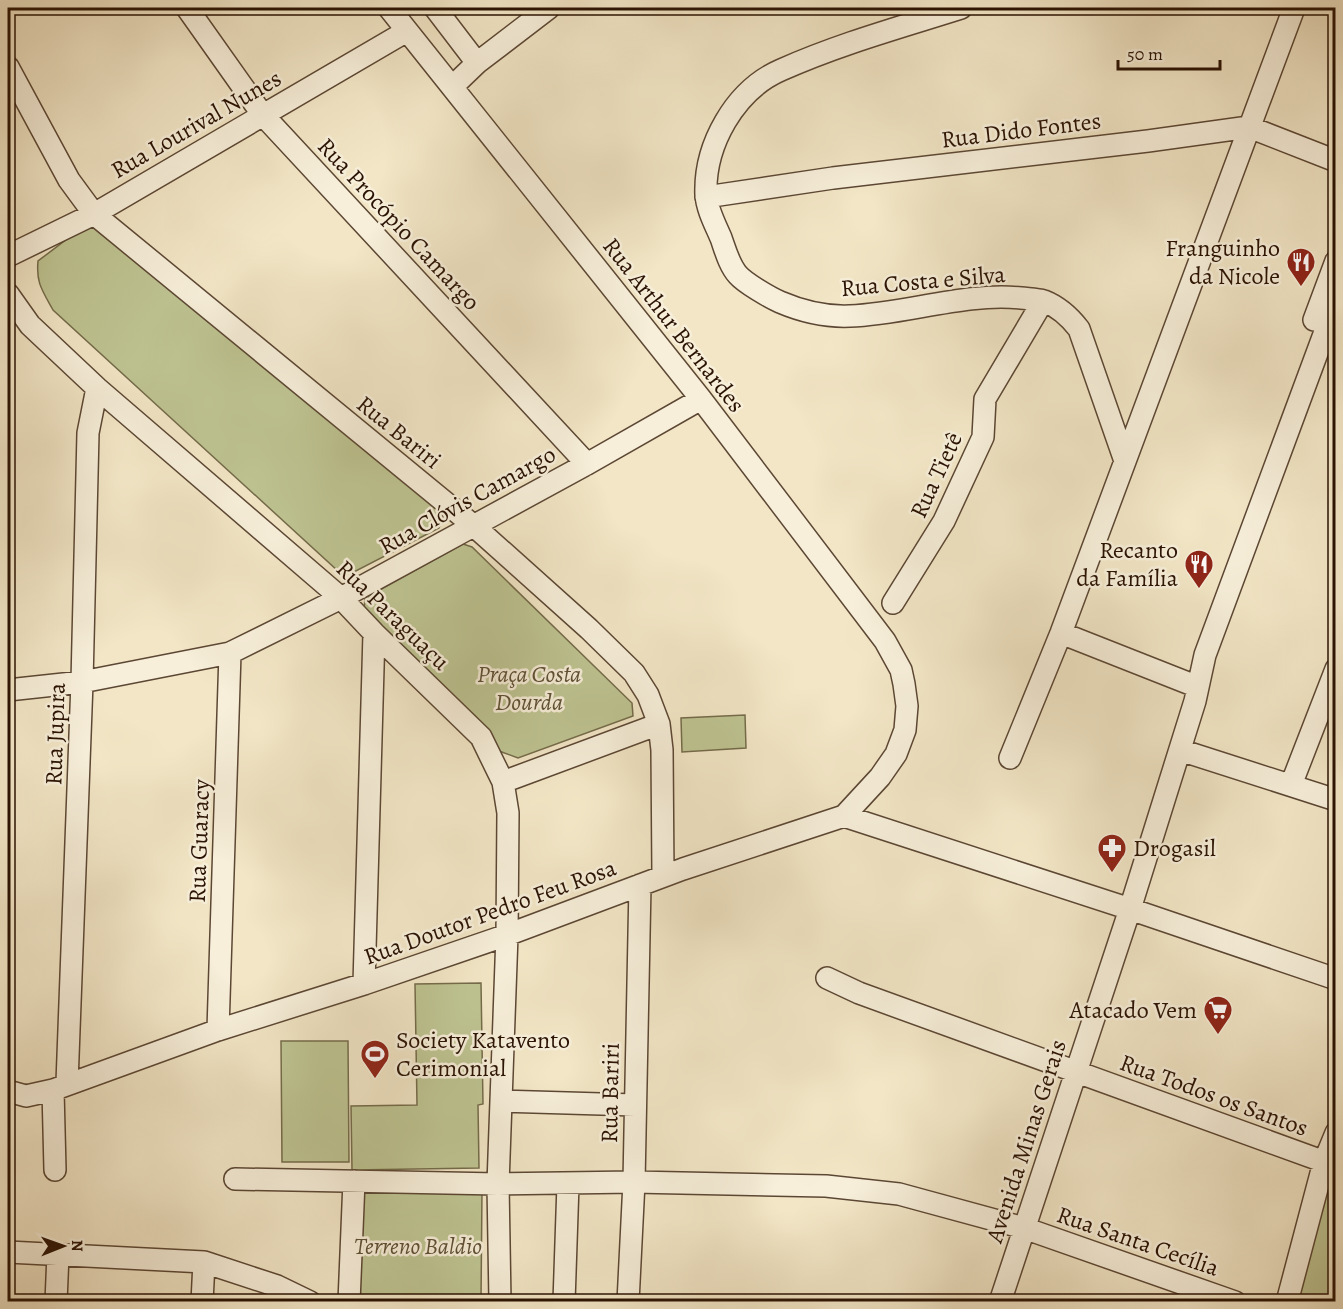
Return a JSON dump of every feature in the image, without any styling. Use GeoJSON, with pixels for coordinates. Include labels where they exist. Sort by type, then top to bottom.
{"type":"FeatureCollection","features":[{"type":"Feature","properties":{"kind":"street","name":"Rua Procópio Camargo"},"geometry":{"type":"LineString","coordinates":[[187,8],[262,114],[587,464]]}},
{"type":"Feature","properties":{"kind":"street","name":"Rua Arthur Bernardes"},"geometry":{"type":"LineString","coordinates":[[389,8],[701,399],[885,641],[901,670],[904,684]]}},
{"type":"Feature","properties":{"kind":"street"},"geometry":{"type":"LineString","coordinates":[[435,8],[477,63]]}},
{"type":"Feature","properties":{"kind":"street"},"geometry":{"type":"LineString","coordinates":[[452,87],[477,63],[549,8]]}},
{"type":"Feature","properties":{"kind":"street","name":"Rua Costa e Silva"},"geometry":{"type":"LineString","coordinates":[[961,8],[804,60],[769,75],[752,87],[733,109],[713,148],[706,172],[706,197],[727,254],[738,275],[779,302],[812,312],[849,316],[1010,297],[1043,301],[1068,314],[1079,328],[1125,461]]}},
{"type":"Feature","properties":{"kind":"street"},"geometry":{"type":"LineString","coordinates":[[1010,758],[1061,633],[1294,8]]}},
{"type":"Feature","properties":{"kind":"street","name":"Rua Lourival Nunes"},"geometry":{"type":"LineString","coordinates":[[8,256],[94,214],[407,31]]}},
{"type":"Feature","properties":{"kind":"street","name":"Rua Bariri"},"geometry":{"type":"LineString","coordinates":[[8,67],[69,180],[94,214],[474,526],[589,628],[633,673],[648,695],[659,724],[662,750],[663,876]]}},
{"type":"Feature","properties":{"kind":"street","name":"Rua Dido Fontes"},"geometry":{"type":"LineString","coordinates":[[706,197],[833,178],[1248,127],[1335,161]]}},
{"type":"Feature","properties":{"kind":"street","name":"Avenida Minas Gerais"},"geometry":{"type":"LineString","coordinates":[[1000,1302],[1130,909],[1189,721],[1193,685],[1192,651],[1331,301],[1335,261]]}},
{"type":"Feature","properties":{"kind":"street","name":"Rua Paraguaçu"},"geometry":{"type":"LineString","coordinates":[[8,294],[30,325],[97,388],[341,597],[374,633],[481,736],[503,782],[508,813],[507,935],[498,1184],[500,1302]]}},
{"type":"Feature","properties":{"kind":"street","name":"Rua Tietê"},"geometry":{"type":"LineString","coordinates":[[893,603],[945,521],[982,437],[985,399],[1043,301]]}},
{"type":"Feature","properties":{"kind":"street","name":"Rua Jupira"},"geometry":{"type":"LineString","coordinates":[[55,1170],[82,682],[88,433],[97,388]]}},
{"type":"Feature","properties":{"kind":"street","name":"Rua Clóvis Camargo"},"geometry":{"type":"LineString","coordinates":[[8,690],[82,682],[230,653],[474,526],[701,399]]}},
{"type":"Feature","properties":{"kind":"street"},"geometry":{"type":"LineString","coordinates":[[364,984],[374,633]]}},
{"type":"Feature","properties":{"kind":"street"},"geometry":{"type":"LineString","coordinates":[[1061,633],[1193,685]]}},
{"type":"Feature","properties":{"kind":"street","name":"Rua Guaracy"},"geometry":{"type":"LineString","coordinates":[[218,1030],[230,653]]}},
{"type":"Feature","properties":{"kind":"street"},"geometry":{"type":"LineString","coordinates":[[1291,785],[1335,669]]}},
{"type":"Feature","properties":{"kind":"street","name":"Rua Doutor Pedro Feu Rosa"},"geometry":{"type":"LineString","coordinates":[[8,1091],[26,1096],[60,1087],[218,1030],[364,984],[507,935],[663,876],[844,816],[880,777],[896,754],[905,730],[907,705],[904,684]]}},
{"type":"Feature","properties":{"kind":"street"},"geometry":{"type":"LineString","coordinates":[[503,782],[659,724]]}},
{"type":"Feature","properties":{"kind":"street"},"geometry":{"type":"LineString","coordinates":[[1180,750],[1335,800]]}},
{"type":"Feature","properties":{"kind":"street"},"geometry":{"type":"LineString","coordinates":[[844,816],[1130,909],[1335,979]]}},
{"type":"Feature","properties":{"kind":"street","name":"Rua Bariri"},"geometry":{"type":"LineString","coordinates":[[628,1302],[634,1182],[640,885]]}},
{"type":"Feature","properties":{"kind":"street","name":"Rua Todos os Santos"},"geometry":{"type":"LineString","coordinates":[[827,978],[859,993],[1330,1164]]}},
{"type":"Feature","properties":{"kind":"street"},"geometry":{"type":"LineString","coordinates":[[501,1101],[635,1106]]}},
{"type":"Feature","properties":{"kind":"street"},"geometry":{"type":"LineString","coordinates":[[1287,1302],[1330,1164],[1335,1132]]}},
{"type":"Feature","properties":{"kind":"street","name":"Rua Santa Cecília"},"geometry":{"type":"LineString","coordinates":[[235,1179],[498,1184],[634,1182],[826,1186],[899,1194],[1024,1228],[1235,1302]]}},
{"type":"Feature","properties":{"kind":"street"},"geometry":{"type":"LineString","coordinates":[[349,1302],[354,1181]]}},
{"type":"Feature","properties":{"kind":"street"},"geometry":{"type":"LineString","coordinates":[[564,1302],[568,1184]]}},
{"type":"Feature","properties":{"kind":"street"},"geometry":{"type":"LineString","coordinates":[[8,1252],[204,1262],[277,1286],[310,1302]]}},
{"type":"Feature","properties":{"kind":"street"},"geometry":{"type":"LineString","coordinates":[[56,1302],[58,1254]]}},
{"type":"Feature","properties":{"kind":"street"},"geometry":{"type":"LineString","coordinates":[[202,1302],[204,1262]]}},
{"type":"Feature","properties":{"kind":"green space"},"geometry":{"type":"Polygon","coordinates":[[[91,227],[106,231],[441,506],[443,519],[439,528],[352,573],[338,571],[53,310],[39,281],[38,261],[79,230],[91,227]]]}},
{"type":"Feature","properties":{"kind":"green space","name":"Praça Costa Dourda"},"geometry":{"type":"Polygon","coordinates":[[[463,544],[472,547],[632,703],[633,716],[518,758],[499,751],[364,610],[365,598],[463,544]]]}},
{"type":"Feature","properties":{"kind":"green space"},"geometry":{"type":"Polygon","coordinates":[[[745,715],[746,748],[682,752],[681,718],[745,715]]]}},
{"type":"Feature","properties":{"kind":"green space"},"geometry":{"type":"Polygon","coordinates":[[[481,983],[483,1104],[478,1105],[479,1168],[352,1170],[351,1106],[417,1105],[415,984],[481,983]]]}},
{"type":"Feature","properties":{"kind":"green space"},"geometry":{"type":"Polygon","coordinates":[[[281,1041],[348,1041],[349,1162],[282,1162],[281,1041]]]}},
{"type":"Feature","properties":{"kind":"green space"},"geometry":{"type":"Polygon","coordinates":[[[1328,1173],[1335,1175],[1335,1301],[1294,1302],[1328,1173]]]}},
{"type":"Feature","properties":{"kind":"green space","name":"Terreno Baldio"},"geometry":{"type":"Polygon","coordinates":[[[358,1190],[482,1191],[481,1301],[354,1302],[358,1190]]]}},
{"type":"Feature","properties":{"kind":"place","name":"Franguinho da Nicole"},"geometry":{"type":"Point","coordinates":[1301,288]}},
{"type":"Feature","properties":{"kind":"place","name":"Recanto da Família"},"geometry":{"type":"Point","coordinates":[1199,590]}},
{"type":"Feature","properties":{"kind":"place","name":"Drogasil"},"geometry":{"type":"Point","coordinates":[1112,874]}},
{"type":"Feature","properties":{"kind":"place","name":"Atacado Vem"},"geometry":{"type":"Point","coordinates":[1218,1036]}},
{"type":"Feature","properties":{"kind":"place","name":"Society Katavento Cerimonial"},"geometry":{"type":"Point","coordinates":[375,1080]}}]}
